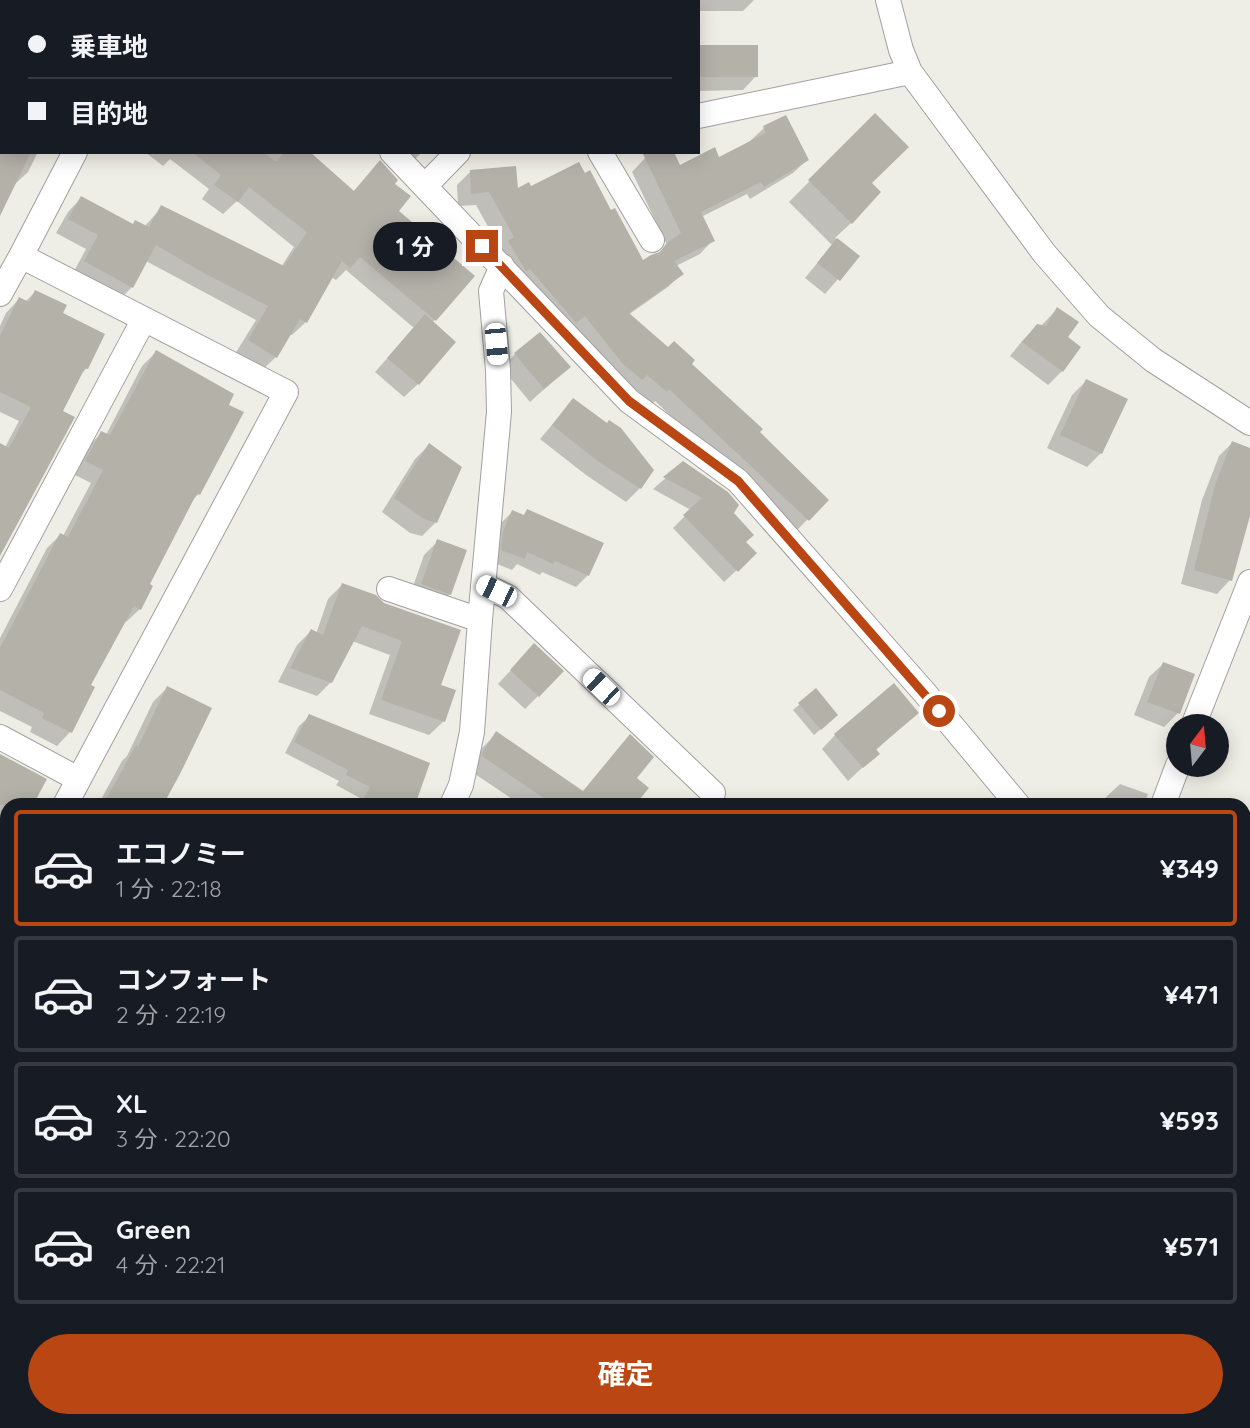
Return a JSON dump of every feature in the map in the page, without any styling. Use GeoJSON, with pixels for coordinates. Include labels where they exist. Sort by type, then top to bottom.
{"type":"FeatureCollection","features":[{"type":"Feature","properties":{"kind":"street"},"geometry":{"type":"LineString","coordinates":[[888,0],[901,50],[910,72],[1044,253],[1099,316],[1153,360],[1250,423]]}},
{"type":"Feature","properties":{"kind":"street"},"geometry":{"type":"LineString","coordinates":[[700,116],[910,72]]}},
{"type":"Feature","properties":{"kind":"street"},"geometry":{"type":"LineString","coordinates":[[0,294],[74,154]]}},
{"type":"Feature","properties":{"kind":"street"},"geometry":{"type":"LineString","coordinates":[[394,154],[629,401],[738,481],[924,692],[1012,798]]}},
{"type":"Feature","properties":{"kind":"street"},"geometry":{"type":"LineString","coordinates":[[425,186],[456,154]]}},
{"type":"Feature","properties":{"kind":"street"},"geometry":{"type":"LineString","coordinates":[[601,154],[652,240]]}},
{"type":"Feature","properties":{"kind":"street"},"geometry":{"type":"LineString","coordinates":[[21,256],[286,393],[68,798]]}},
{"type":"Feature","properties":{"kind":"street"},"geometry":{"type":"LineString","coordinates":[[455,798],[470,751],[499,412],[491,290],[502,266]]}},
{"type":"Feature","properties":{"kind":"street"},"geometry":{"type":"LineString","coordinates":[[0,589],[145,319]]}},
{"type":"Feature","properties":{"kind":"street"},"geometry":{"type":"LineString","coordinates":[[1199,714],[1250,582]]}},
{"type":"Feature","properties":{"kind":"street"},"geometry":{"type":"LineString","coordinates":[[483,585],[508,597],[713,793]]}},
{"type":"Feature","properties":{"kind":"street"},"geometry":{"type":"LineString","coordinates":[[389,589],[480,620]]}},
{"type":"Feature","properties":{"kind":"street"},"geometry":{"type":"LineString","coordinates":[[0,737],[78,779]]}},
{"type":"Feature","properties":{"kind":"street"},"geometry":{"type":"LineString","coordinates":[[1166,798],[1174,777]]}},
{"type":"Feature","properties":{"kind":"building"},"geometry":{"type":"Polygon","coordinates":[[[700,45],[758,45],[758,77],[700,77],[700,45]]]}},
{"type":"Feature","properties":{"kind":"building"},"geometry":{"type":"Polygon","coordinates":[[[875,113],[909,147],[872,183],[881,192],[852,224],[808,180],[875,113]]]}},
{"type":"Feature","properties":{"kind":"building"},"geometry":{"type":"Polygon","coordinates":[[[786,115],[809,160],[764,187],[761,182],[701,212],[715,241],[674,261],[684,274],[629,313],[668,347],[674,341],[695,360],[692,364],[763,429],[760,432],[829,500],[809,521],[669,389],[667,392],[647,375],[642,380],[622,363],[585,316],[576,323],[530,269],[526,271],[508,241],[514,237],[489,192],[471,194],[470,170],[516,166],[518,188],[529,182],[531,186],[579,162],[585,173],[590,170],[611,210],[615,208],[643,260],[660,252],[681,233],[643,154],[675,154],[680,165],[715,147],[719,157],[766,133],[763,126],[786,115]]]}},
{"type":"Feature","properties":{"kind":"building"},"geometry":{"type":"Polygon","coordinates":[[[0,154],[30,154],[0,216],[0,154]]]}},
{"type":"Feature","properties":{"kind":"building"},"geometry":{"type":"Polygon","coordinates":[[[195,154],[266,154],[276,162],[282,154],[312,154],[354,191],[380,160],[398,180],[395,184],[411,196],[399,211],[475,276],[436,321],[360,257],[350,268],[342,261],[307,323],[300,319],[277,358],[248,340],[268,306],[156,245],[133,288],[84,261],[98,235],[68,219],[81,196],[133,224],[135,220],[149,227],[161,205],[284,266],[307,232],[249,187],[238,202],[214,185],[221,175],[195,154]]]}},
{"type":"Feature","properties":{"kind":"building"},"geometry":{"type":"Polygon","coordinates":[[[837,238],[860,256],[840,281],[817,263],[837,238]]]}},
{"type":"Feature","properties":{"kind":"building"},"geometry":{"type":"Polygon","coordinates":[[[35,290],[67,305],[63,313],[105,334],[63,411],[75,417],[0,556],[0,443],[9,448],[31,407],[0,392],[0,336],[19,297],[29,302],[35,290]]]}},
{"type":"Feature","properties":{"kind":"building"},"geometry":{"type":"Polygon","coordinates":[[[1057,307],[1079,322],[1068,337],[1081,347],[1063,372],[1022,342],[1037,324],[1046,326],[1057,307]]]}},
{"type":"Feature","properties":{"kind":"building"},"geometry":{"type":"Polygon","coordinates":[[[425,314],[456,342],[419,385],[387,358],[425,314]]]}},
{"type":"Feature","properties":{"kind":"building"},"geometry":{"type":"Polygon","coordinates":[[[540,332],[571,367],[544,389],[514,353],[540,332]]]}},
{"type":"Feature","properties":{"kind":"building"},"geometry":{"type":"Polygon","coordinates":[[[156,350],[234,394],[229,405],[244,412],[200,495],[197,493],[150,584],[153,586],[141,610],[134,606],[91,685],[95,687],[72,733],[42,718],[44,713],[0,690],[0,648],[60,533],[68,537],[103,470],[85,461],[101,431],[110,435],[156,350]]]}},
{"type":"Feature","properties":{"kind":"building"},"geometry":{"type":"Polygon","coordinates":[[[1086,379],[1128,399],[1102,454],[1060,435],[1086,379]]]}},
{"type":"Feature","properties":{"kind":"building"},"geometry":{"type":"Polygon","coordinates":[[[573,398],[607,423],[609,420],[621,428],[654,470],[641,489],[599,462],[552,425],[573,398]]]}},
{"type":"Feature","properties":{"kind":"building"},"geometry":{"type":"Polygon","coordinates":[[[1232,441],[1250,448],[1250,516],[1232,581],[1194,570],[1215,485],[1232,441]]]}},
{"type":"Feature","properties":{"kind":"building"},"geometry":{"type":"Polygon","coordinates":[[[429,443],[462,467],[437,523],[424,519],[394,498],[429,443]]]}},
{"type":"Feature","properties":{"kind":"building"},"geometry":{"type":"Polygon","coordinates":[[[683,461],[728,492],[739,505],[734,513],[754,535],[746,542],[757,553],[738,572],[683,515],[702,498],[663,477],[683,461]]]}},
{"type":"Feature","properties":{"kind":"building"},"geometry":{"type":"Polygon","coordinates":[[[527,509],[604,543],[589,576],[527,552],[525,559],[501,550],[503,532],[512,510],[524,515],[527,509]]]}},
{"type":"Feature","properties":{"kind":"building"},"geometry":{"type":"Polygon","coordinates":[[[437,539],[467,550],[451,595],[421,584],[437,539]]]}},
{"type":"Feature","properties":{"kind":"building"},"geometry":{"type":"Polygon","coordinates":[[[342,583],[376,595],[384,603],[461,630],[441,685],[456,690],[445,722],[381,700],[402,641],[362,626],[332,683],[290,668],[311,629],[323,635],[342,583]]]}},
{"type":"Feature","properties":{"kind":"building"},"geometry":{"type":"Polygon","coordinates":[[[534,643],[564,671],[539,697],[510,670],[534,643]]]}},
{"type":"Feature","properties":{"kind":"building"},"geometry":{"type":"Polygon","coordinates":[[[1163,662],[1195,674],[1180,714],[1147,702],[1163,662]]]}},
{"type":"Feature","properties":{"kind":"building"},"geometry":{"type":"Polygon","coordinates":[[[894,683],[919,713],[876,749],[880,754],[863,768],[834,734],[894,683]]]}},
{"type":"Feature","properties":{"kind":"building"},"geometry":{"type":"Polygon","coordinates":[[[167,686],[212,708],[167,798],[107,798],[136,745],[138,747],[167,686]]]}},
{"type":"Feature","properties":{"kind":"building"},"geometry":{"type":"Polygon","coordinates":[[[816,688],[838,715],[821,730],[798,703],[816,688]]]}},
{"type":"Feature","properties":{"kind":"building"},"geometry":{"type":"Polygon","coordinates":[[[309,714],[430,763],[418,798],[364,798],[370,787],[346,775],[348,770],[294,742],[309,714]]]}},
{"type":"Feature","properties":{"kind":"building"},"geometry":{"type":"Polygon","coordinates":[[[496,731],[583,791],[630,734],[654,757],[637,778],[649,788],[641,798],[544,798],[482,756],[496,731]]]}},
{"type":"Feature","properties":{"kind":"building"},"geometry":{"type":"Polygon","coordinates":[[[0,754],[47,779],[37,798],[0,798],[0,754]]]}},
{"type":"Feature","properties":{"kind":"route"},"geometry":{"type":"LineString","coordinates":[[482,246],[629,401],[738,481],[939,711]]}}]}
